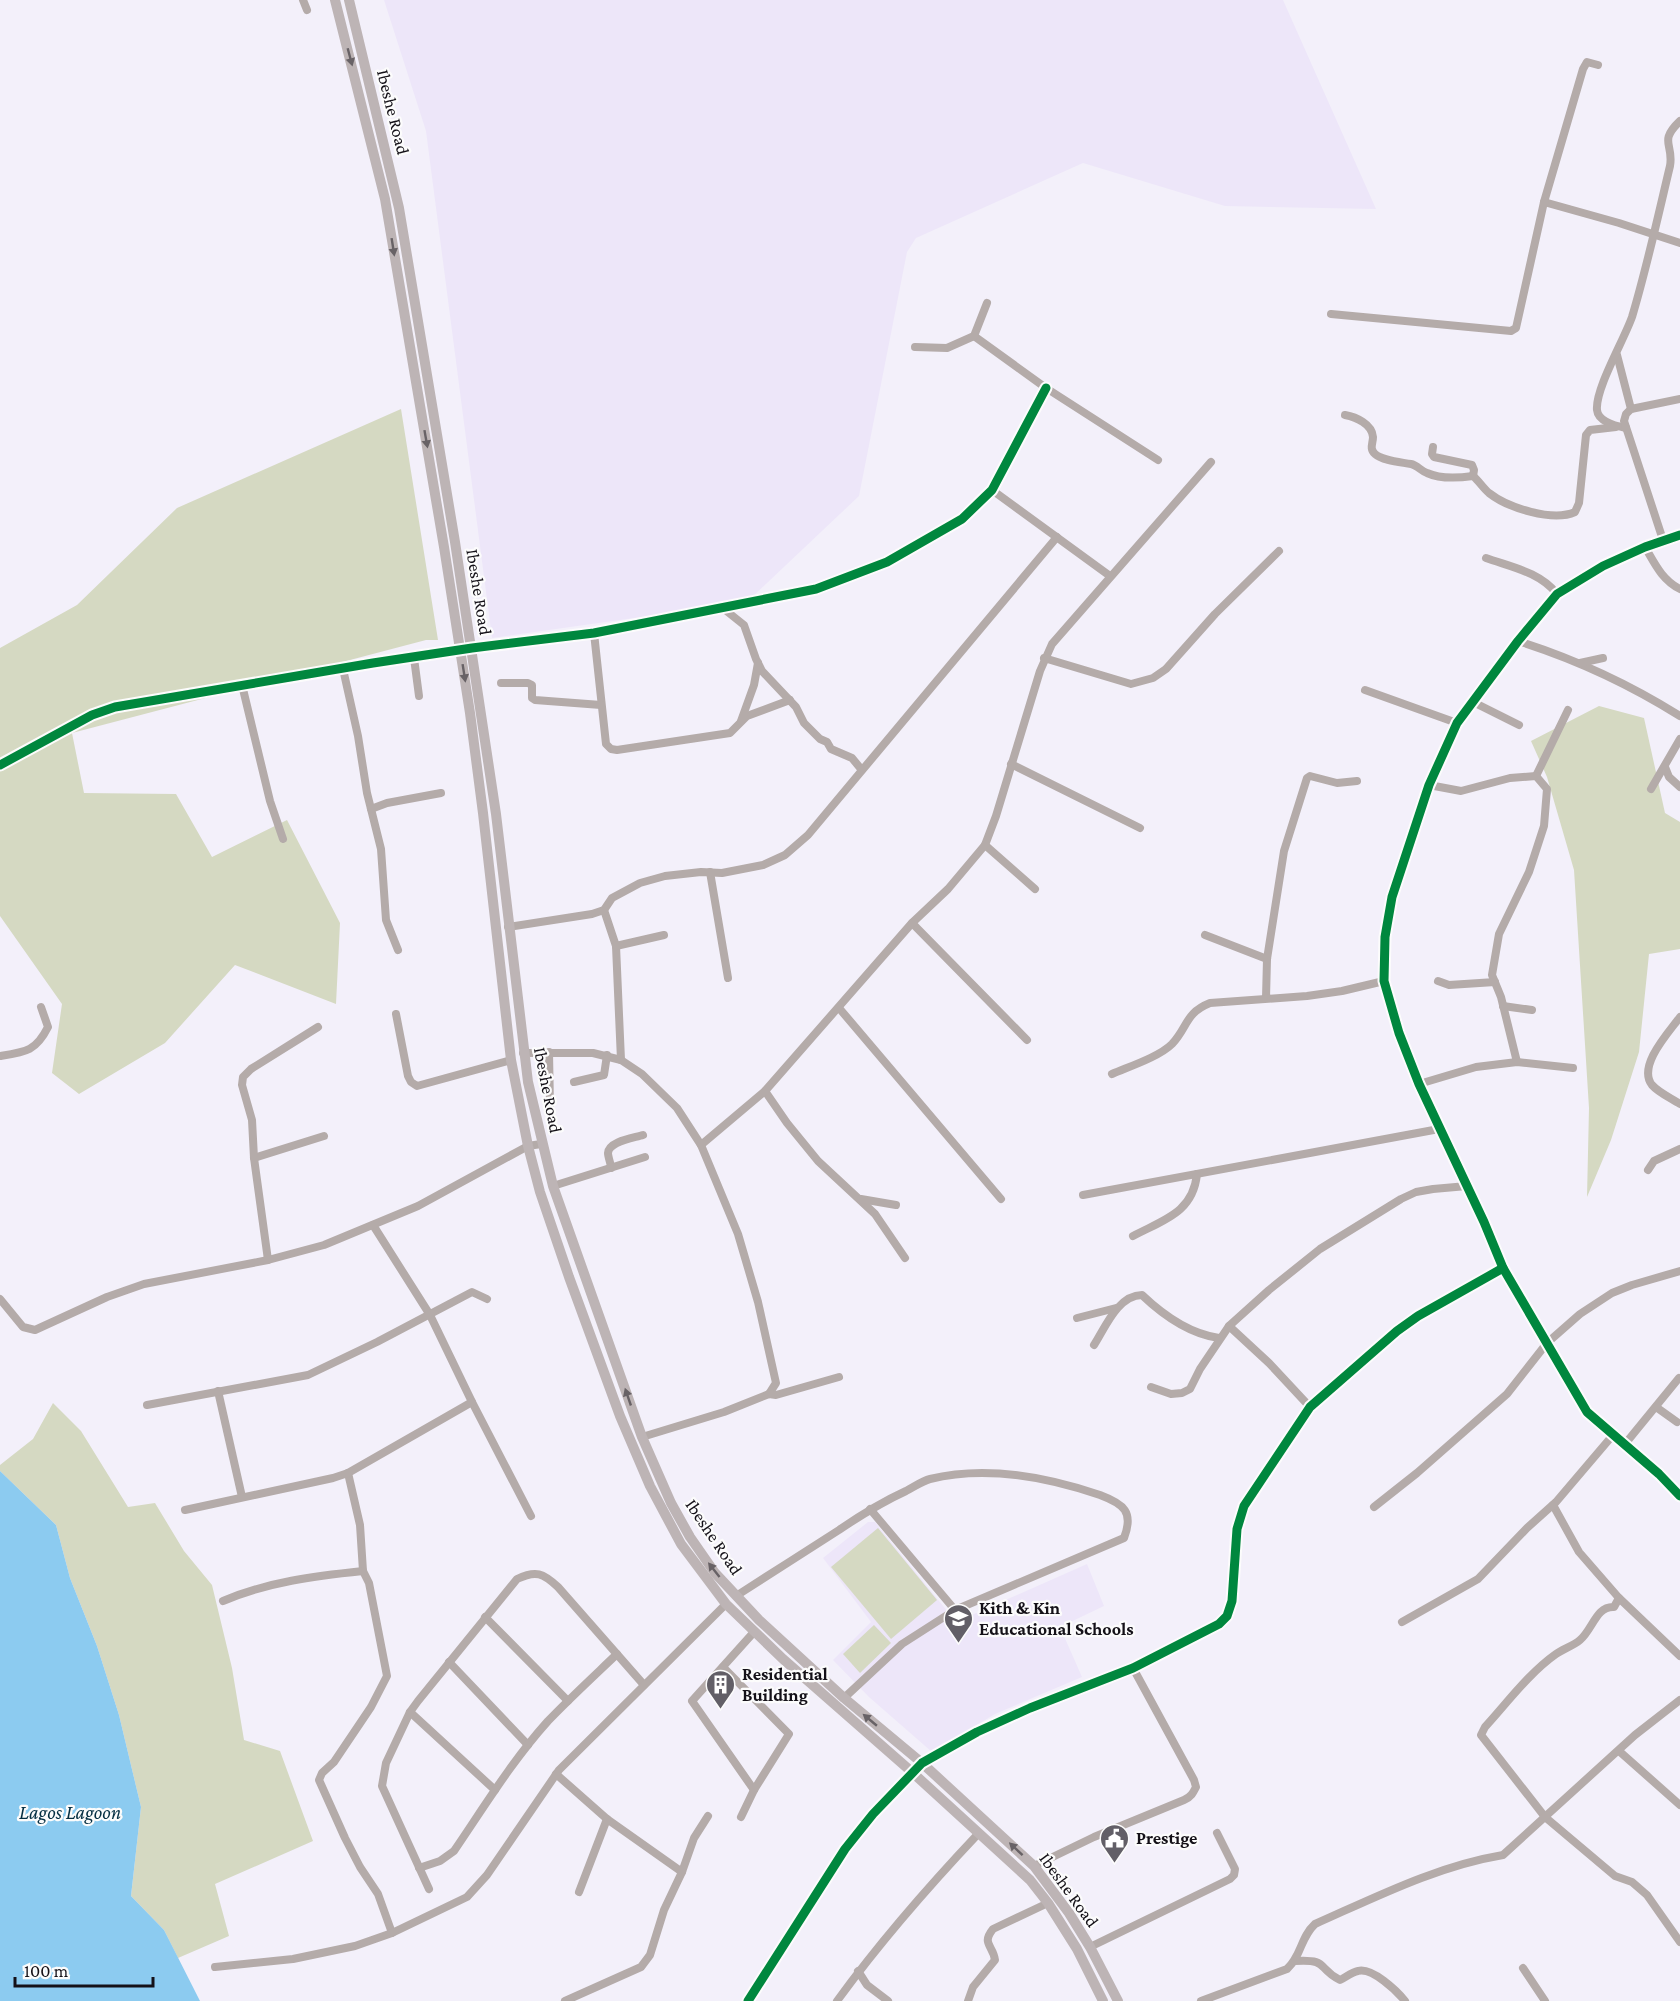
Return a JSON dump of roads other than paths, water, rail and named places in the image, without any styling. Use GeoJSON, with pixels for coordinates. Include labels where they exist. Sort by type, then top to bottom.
{"type":"FeatureCollection","features":[{"type":"Feature","properties":{"kind":"main road","name":"Ibeshe Road"},"geometry":{"type":"LineString","coordinates":[[335,0],[385,199],[460,650],[483,813],[511,1060],[528,1146],[540,1192],[569,1278],[620,1416],[650,1486],[681,1544],[726,1604],[754,1632],[1030,1880],[1048,1903],[1077,1950],[1103,2001]]}},
{"type":"Feature","properties":{"kind":"main road","name":"Ibeshe Road"},"geometry":{"type":"LineString","coordinates":[[349,0],[399,208],[472,648],[496,814],[523,1053],[541,1144],[553,1186],[642,1437],[671,1503],[690,1537],[715,1572],[736,1596],[844,1698],[922,1763],[1034,1866],[1056,1894],[1090,1947],[1118,2001]]}},
{"type":"Feature","properties":{"kind":"street"},"geometry":{"type":"LineString","coordinates":[[303,0],[307,10]]}},
{"type":"Feature","properties":{"kind":"street"},"geometry":{"type":"LineString","coordinates":[[1331,314],[1510,331],[1515,328],[1544,202],[1583,69],[1587,62],[1598,65]]}},
{"type":"Feature","properties":{"kind":"street"},"geometry":{"type":"LineString","coordinates":[[1622,427],[1600,418],[1597,413],[1605,380],[1631,318],[1653,234],[1671,157],[1667,137],[1680,121]]}},
{"type":"Feature","properties":{"kind":"street"},"geometry":{"type":"LineString","coordinates":[[1544,202],[1680,243]]}},
{"type":"Feature","properties":{"kind":"street"},"geometry":{"type":"LineString","coordinates":[[915,348],[947,348],[974,336],[987,303]]}},
{"type":"Feature","properties":{"kind":"street"},"geometry":{"type":"LineString","coordinates":[[974,336],[1046,388],[1158,460]]}},
{"type":"Feature","properties":{"kind":"street"},"geometry":{"type":"LineString","coordinates":[[1617,355],[1631,410]]}},
{"type":"Feature","properties":{"kind":"street"},"geometry":{"type":"LineString","coordinates":[[0,765],[92,715],[115,707],[472,648],[594,633],[816,589],[887,562],[962,519],[992,490],[1046,388]]}},
{"type":"Feature","properties":{"kind":"street"},"geometry":{"type":"LineString","coordinates":[[1663,540],[1622,427],[1626,414],[1631,410],[1680,399]]}},
{"type":"Feature","properties":{"kind":"street"},"geometry":{"type":"LineString","coordinates":[[1345,415],[1352,416],[1368,426],[1375,455],[1412,464],[1430,475],[1461,479],[1473,476]]}},
{"type":"Feature","properties":{"kind":"street"},"geometry":{"type":"LineString","coordinates":[[1473,476],[1488,493],[1508,503],[1543,515],[1568,516],[1575,512],[1579,503],[1586,435],[1590,430],[1622,427]]}},
{"type":"Feature","properties":{"kind":"street"},"geometry":{"type":"LineString","coordinates":[[1433,447],[1434,457],[1472,465],[1473,476]]}},
{"type":"Feature","properties":{"kind":"street"},"geometry":{"type":"LineString","coordinates":[[701,1145],[765,1091],[912,923],[948,888],[985,844],[996,816],[1044,658],[1052,644],[1211,462]]}},
{"type":"Feature","properties":{"kind":"street"},"geometry":{"type":"LineString","coordinates":[[992,490],[1110,576]]}},
{"type":"Feature","properties":{"kind":"street"},"geometry":{"type":"LineString","coordinates":[[1680,534],[1603,566],[1557,594],[1518,641],[1457,723],[1429,785],[1392,897],[1385,937],[1384,981],[1399,1033],[1419,1084],[1503,1268],[1587,1412],[1659,1474],[1680,1496]]}},
{"type":"Feature","properties":{"kind":"street"},"geometry":{"type":"LineString","coordinates":[[508,927],[592,914],[604,910],[612,898],[640,883],[665,876],[722,873],[763,865],[785,855],[808,835],[1057,537]]}},
{"type":"Feature","properties":{"kind":"street"},"geometry":{"type":"LineString","coordinates":[[1645,547],[1663,577],[1680,589]]}},
{"type":"Feature","properties":{"kind":"street"},"geometry":{"type":"LineString","coordinates":[[1044,658],[1131,684],[1153,678],[1166,669],[1215,614],[1279,550]]}},
{"type":"Feature","properties":{"kind":"street"},"geometry":{"type":"LineString","coordinates":[[1486,558],[1540,578],[1557,594]]}},
{"type":"Feature","properties":{"kind":"street"},"geometry":{"type":"LineString","coordinates":[[724,609],[744,625],[762,671],[796,707],[804,723],[820,739],[827,742],[831,749],[852,758],[861,769]]}},
{"type":"Feature","properties":{"kind":"street"},"geometry":{"type":"LineString","coordinates":[[594,633],[600,705],[606,744],[610,749],[617,750],[730,733],[747,717],[790,700]]}},
{"type":"Feature","properties":{"kind":"street"},"geometry":{"type":"LineString","coordinates":[[1518,641],[1580,663],[1639,691],[1680,716]]}},
{"type":"Feature","properties":{"kind":"street"},"geometry":{"type":"LineString","coordinates":[[414,658],[420,696]]}},
{"type":"Feature","properties":{"kind":"street"},"geometry":{"type":"LineString","coordinates":[[1580,663],[1603,658]]}},
{"type":"Feature","properties":{"kind":"street"},"geometry":{"type":"LineString","coordinates":[[739,725],[754,685],[758,662]]}},
{"type":"Feature","properties":{"kind":"street"},"geometry":{"type":"LineString","coordinates":[[343,669],[358,736],[366,793],[381,849],[386,920],[398,950]]}},
{"type":"Feature","properties":{"kind":"street"},"geometry":{"type":"LineString","coordinates":[[501,683],[532,685],[532,699],[535,700],[600,705]]}},
{"type":"Feature","properties":{"kind":"street"},"geometry":{"type":"LineString","coordinates":[[242,685],[270,801],[283,839]]}},
{"type":"Feature","properties":{"kind":"street"},"geometry":{"type":"LineString","coordinates":[[1365,690],[1457,723]]}},
{"type":"Feature","properties":{"kind":"street"},"geometry":{"type":"LineString","coordinates":[[1473,702],[1519,725]]}},
{"type":"Feature","properties":{"kind":"street"},"geometry":{"type":"LineString","coordinates":[[1536,776],[1568,710]]}},
{"type":"Feature","properties":{"kind":"street"},"geometry":{"type":"LineString","coordinates":[[1651,789],[1680,739]]}},
{"type":"Feature","properties":{"kind":"street"},"geometry":{"type":"LineString","coordinates":[[1011,764],[1140,828]]}},
{"type":"Feature","properties":{"kind":"street"},"geometry":{"type":"LineString","coordinates":[[1665,767],[1669,777],[1680,787]]}},
{"type":"Feature","properties":{"kind":"street"},"geometry":{"type":"LineString","coordinates":[[1266,998],[1267,959],[1284,851],[1307,778],[1310,776],[1337,783],[1357,781]]}},
{"type":"Feature","properties":{"kind":"street"},"geometry":{"type":"LineString","coordinates":[[1429,785],[1461,791],[1510,778],[1536,776]]}},
{"type":"Feature","properties":{"kind":"street"},"geometry":{"type":"LineString","coordinates":[[1517,1062],[1503,1006],[1492,975],[1499,934],[1529,872],[1544,826],[1547,789],[1536,776]]}},
{"type":"Feature","properties":{"kind":"street"},"geometry":{"type":"LineString","coordinates":[[371,809],[387,803],[441,793]]}},
{"type":"Feature","properties":{"kind":"street"},"geometry":{"type":"LineString","coordinates":[[985,844],[1035,889]]}},
{"type":"Feature","properties":{"kind":"street"},"geometry":{"type":"LineString","coordinates":[[710,872],[728,978]]}},
{"type":"Feature","properties":{"kind":"street"},"geometry":{"type":"LineString","coordinates":[[604,910],[616,946],[621,1060]]}},
{"type":"Feature","properties":{"kind":"street"},"geometry":{"type":"LineString","coordinates":[[912,923],[1027,1040]]}},
{"type":"Feature","properties":{"kind":"street"},"geometry":{"type":"LineString","coordinates":[[616,946],[664,935]]}},
{"type":"Feature","properties":{"kind":"street"},"geometry":{"type":"LineString","coordinates":[[1205,935],[1267,959]]}},
{"type":"Feature","properties":{"kind":"street"},"geometry":{"type":"LineString","coordinates":[[1112,1074],[1165,1050],[1173,1044],[1197,1008],[1210,1003],[1307,996],[1384,981]]}},
{"type":"Feature","properties":{"kind":"street"},"geometry":{"type":"LineString","coordinates":[[1438,981],[1449,985],[1495,982]]}},
{"type":"Feature","properties":{"kind":"street"},"geometry":{"type":"LineString","coordinates":[[1503,1006],[1532,1010]]}},
{"type":"Feature","properties":{"kind":"street"},"geometry":{"type":"LineString","coordinates":[[0,1056],[31,1049],[42,1040],[48,1027],[41,1007]]}},
{"type":"Feature","properties":{"kind":"street"},"geometry":{"type":"LineString","coordinates":[[839,1008],[1001,1199]]}},
{"type":"Feature","properties":{"kind":"street"},"geometry":{"type":"LineString","coordinates":[[396,1014],[408,1076],[417,1086],[511,1060]]}},
{"type":"Feature","properties":{"kind":"street"},"geometry":{"type":"LineString","coordinates":[[1680,1017],[1654,1050],[1648,1079],[1653,1086],[1680,1104]]}},
{"type":"Feature","properties":{"kind":"street"},"geometry":{"type":"LineString","coordinates":[[268,1260],[254,1158],[252,1120],[242,1085],[243,1077],[251,1069],[318,1027]]}},
{"type":"Feature","properties":{"kind":"street"},"geometry":{"type":"LineString","coordinates":[[523,1053],[549,1052],[607,1056],[621,1060],[642,1074],[677,1108],[701,1145],[738,1234],[758,1302],[776,1383],[769,1394]]}},
{"type":"Feature","properties":{"kind":"street"},"geometry":{"type":"LineString","coordinates":[[549,1052],[550,1106]]}},
{"type":"Feature","properties":{"kind":"street"},"geometry":{"type":"LineString","coordinates":[[574,1082],[604,1075],[607,1056]]}},
{"type":"Feature","properties":{"kind":"street"},"geometry":{"type":"LineString","coordinates":[[1419,1084],[1476,1067],[1517,1062],[1573,1068]]}},
{"type":"Feature","properties":{"kind":"street"},"geometry":{"type":"LineString","coordinates":[[765,1091],[818,1161],[882,1223],[905,1258]]}},
{"type":"Feature","properties":{"kind":"street"},"geometry":{"type":"LineString","coordinates":[[1083,1195],[1439,1130]]}},
{"type":"Feature","properties":{"kind":"street"},"geometry":{"type":"LineString","coordinates":[[254,1158],[324,1136]]}},
{"type":"Feature","properties":{"kind":"street"},"geometry":{"type":"LineString","coordinates":[[611,1168],[609,1149],[615,1144],[643,1136]]}},
{"type":"Feature","properties":{"kind":"street"},"geometry":{"type":"LineString","coordinates":[[0,1299],[22,1328],[35,1330],[107,1297],[144,1284],[268,1260],[324,1245],[418,1206],[528,1146],[541,1144]]}},
{"type":"Feature","properties":{"kind":"street"},"geometry":{"type":"LineString","coordinates":[[1648,1170],[1654,1161],[1680,1149]]}},
{"type":"Feature","properties":{"kind":"street"},"geometry":{"type":"LineString","coordinates":[[553,1186],[645,1158]]}},
{"type":"Feature","properties":{"kind":"street"},"geometry":{"type":"LineString","coordinates":[[1133,1236],[1178,1213],[1196,1188],[1197,1174]]}},
{"type":"Feature","properties":{"kind":"street"},"geometry":{"type":"LineString","coordinates":[[1151,1387],[1171,1394],[1182,1393],[1190,1389],[1219,1338],[1229,1326],[1320,1249],[1416,1192],[1467,1186]]}},
{"type":"Feature","properties":{"kind":"street"},"geometry":{"type":"LineString","coordinates":[[859,1199],[896,1205]]}},
{"type":"Feature","properties":{"kind":"street"},"geometry":{"type":"LineString","coordinates":[[373,1226],[430,1315],[531,1516]]}},
{"type":"Feature","properties":{"kind":"street"},"geometry":{"type":"LineString","coordinates":[[748,2001],[840,1856],[873,1814],[922,1763],[976,1732],[1030,1708],[1133,1668],[1219,1624],[1227,1616],[1232,1601],[1237,1529],[1244,1506],[1310,1407],[1396,1331],[1503,1268]]}},
{"type":"Feature","properties":{"kind":"street"},"geometry":{"type":"LineString","coordinates":[[1374,1507],[1417,1473],[1507,1394],[1547,1343],[1580,1314],[1612,1293],[1680,1271]]}},
{"type":"Feature","properties":{"kind":"street"},"geometry":{"type":"LineString","coordinates":[[147,1405],[308,1375],[472,1292],[487,1299]]}},
{"type":"Feature","properties":{"kind":"street"},"geometry":{"type":"LineString","coordinates":[[1077,1318],[1116,1308],[1134,1295],[1142,1295],[1153,1306],[1191,1329],[1219,1338]]}},
{"type":"Feature","properties":{"kind":"street"},"geometry":{"type":"LineString","coordinates":[[1094,1345],[1116,1308]]}},
{"type":"Feature","properties":{"kind":"street"},"geometry":{"type":"LineString","coordinates":[[1229,1326],[1269,1363],[1310,1407]]}},
{"type":"Feature","properties":{"kind":"street"},"geometry":{"type":"LineString","coordinates":[[642,1437],[724,1412],[769,1394],[776,1395],[839,1377]]}},
{"type":"Feature","properties":{"kind":"street"},"geometry":{"type":"LineString","coordinates":[[1625,1444],[1679,1378]]}},
{"type":"Feature","properties":{"kind":"street"},"geometry":{"type":"LineString","coordinates":[[218,1392],[242,1497]]}},
{"type":"Feature","properties":{"kind":"street"},"geometry":{"type":"LineString","coordinates":[[185,1510],[348,1473],[472,1402]]}},
{"type":"Feature","properties":{"kind":"street"},"geometry":{"type":"LineString","coordinates":[[1656,1407],[1677,1422]]}},
{"type":"Feature","properties":{"kind":"street"},"geometry":{"type":"LineString","coordinates":[[1402,1622],[1478,1579],[1527,1528],[1553,1505],[1613,1435]]}},
{"type":"Feature","properties":{"kind":"street"},"geometry":{"type":"LineString","coordinates":[[736,1596],[870,1509],[928,1480],[987,1472],[1055,1482],[1100,1496],[1120,1504],[1126,1510],[1129,1520],[1124,1538],[955,1610],[902,1644],[844,1698]]}},
{"type":"Feature","properties":{"kind":"street"},"geometry":{"type":"LineString","coordinates":[[348,1473],[360,1525],[363,1571],[369,1583],[387,1676],[371,1707],[319,1780],[360,1867],[378,1894],[392,1933]]}},
{"type":"Feature","properties":{"kind":"street"},"geometry":{"type":"LineString","coordinates":[[1553,1505],[1579,1552],[1618,1598],[1680,1656]]}},
{"type":"Feature","properties":{"kind":"street"},"geometry":{"type":"LineString","coordinates":[[870,1509],[955,1610]]}},
{"type":"Feature","properties":{"kind":"street"},"geometry":{"type":"LineString","coordinates":[[223,1601],[252,1590],[289,1581],[363,1571]]}},
{"type":"Feature","properties":{"kind":"street"},"geometry":{"type":"LineString","coordinates":[[429,1889],[382,1786],[386,1763],[410,1712],[517,1579],[530,1573],[546,1576],[644,1684]]}},
{"type":"Feature","properties":{"kind":"street"},"geometry":{"type":"LineString","coordinates":[[1618,1598],[1614,1607],[1601,1610],[1591,1629],[1578,1641],[1555,1654],[1523,1685],[1485,1727],[1481,1735],[1545,1817],[1615,1876],[1632,1882],[1647,1895],[1680,1942]]}},
{"type":"Feature","properties":{"kind":"street"},"geometry":{"type":"LineString","coordinates":[[215,1967],[293,1959],[356,1946],[392,1933],[467,1897],[487,1875],[556,1774],[726,1604]]}},
{"type":"Feature","properties":{"kind":"street"},"geometry":{"type":"LineString","coordinates":[[485,1617],[568,1701]]}},
{"type":"Feature","properties":{"kind":"street"},"geometry":{"type":"LineString","coordinates":[[754,1632],[692,1701],[754,1790]]}},
{"type":"Feature","properties":{"kind":"street"},"geometry":{"type":"LineString","coordinates":[[419,1868],[440,1862],[454,1851],[528,1745],[548,1721],[617,1654]]}},
{"type":"Feature","properties":{"kind":"street"},"geometry":{"type":"LineString","coordinates":[[449,1662],[528,1745]]}},
{"type":"Feature","properties":{"kind":"street"},"geometry":{"type":"LineString","coordinates":[[723,1667],[789,1734],[754,1790],[741,1817]]}},
{"type":"Feature","properties":{"kind":"street"},"geometry":{"type":"LineString","coordinates":[[1034,1866],[1191,1797],[1194,1792],[1196,1787],[1194,1780],[1133,1668]]}},
{"type":"Feature","properties":{"kind":"street"},"geometry":{"type":"LineString","coordinates":[[1201,2001],[1287,1969],[1295,1961],[1306,1932],[1315,1924],[1408,1882],[1479,1859],[1503,1854],[1654,1720],[1680,1700]]}},
{"type":"Feature","properties":{"kind":"street"},"geometry":{"type":"LineString","coordinates":[[410,1712],[495,1790]]}},
{"type":"Feature","properties":{"kind":"street"},"geometry":{"type":"LineString","coordinates":[[1619,1751],[1680,1805]]}},
{"type":"Feature","properties":{"kind":"street"},"geometry":{"type":"LineString","coordinates":[[556,1774],[607,1819],[682,1872]]}},
{"type":"Feature","properties":{"kind":"street"},"geometry":{"type":"LineString","coordinates":[[565,2001],[646,1962],[664,1910],[682,1872],[694,1838],[708,1816]]}},
{"type":"Feature","properties":{"kind":"street"},"geometry":{"type":"LineString","coordinates":[[579,1892],[607,1819]]}},
{"type":"Feature","properties":{"kind":"street"},"geometry":{"type":"LineString","coordinates":[[1090,1947],[1230,1879],[1235,1869],[1217,1833]]}},
{"type":"Feature","properties":{"kind":"street"},"geometry":{"type":"LineString","coordinates":[[837,2001],[858,1971],[911,1907],[978,1834]]}},
{"type":"Feature","properties":{"kind":"street"},"geometry":{"type":"LineString","coordinates":[[968,2001],[973,1987],[995,1960],[987,1941],[988,1935],[993,1929],[1048,1903]]}},
{"type":"Feature","properties":{"kind":"street"},"geometry":{"type":"LineString","coordinates":[[1295,1961],[1313,1960],[1322,1963],[1331,1974],[1341,1980],[1364,1970],[1392,1987],[1405,2001]]}},
{"type":"Feature","properties":{"kind":"street"},"geometry":{"type":"LineString","coordinates":[[1523,1968],[1545,2001]]}},
{"type":"Feature","properties":{"kind":"street"},"geometry":{"type":"LineString","coordinates":[[858,1971],[867,1985],[888,2001]]}},
{"type":"Feature","properties":{"kind":"water","name":"Lagos Lagoon"},"geometry":{"type":"Polygon","coordinates":[[[0,1471],[56,1525],[70,1578],[97,1646],[119,1715],[141,1807],[131,1896],[164,1930],[200,2001],[0,2001],[0,1471]]]}},
{"type":"Feature","properties":{"kind":"place","name":"Kith & Kin Educational Schools"},"geometry":{"type":"Point","coordinates":[958,1644]}},
{"type":"Feature","properties":{"kind":"place","name":"Residential Building"},"geometry":{"type":"Point","coordinates":[721,1710]}},
{"type":"Feature","properties":{"kind":"place","name":"Prestige"},"geometry":{"type":"Point","coordinates":[1115,1864]}}]}
